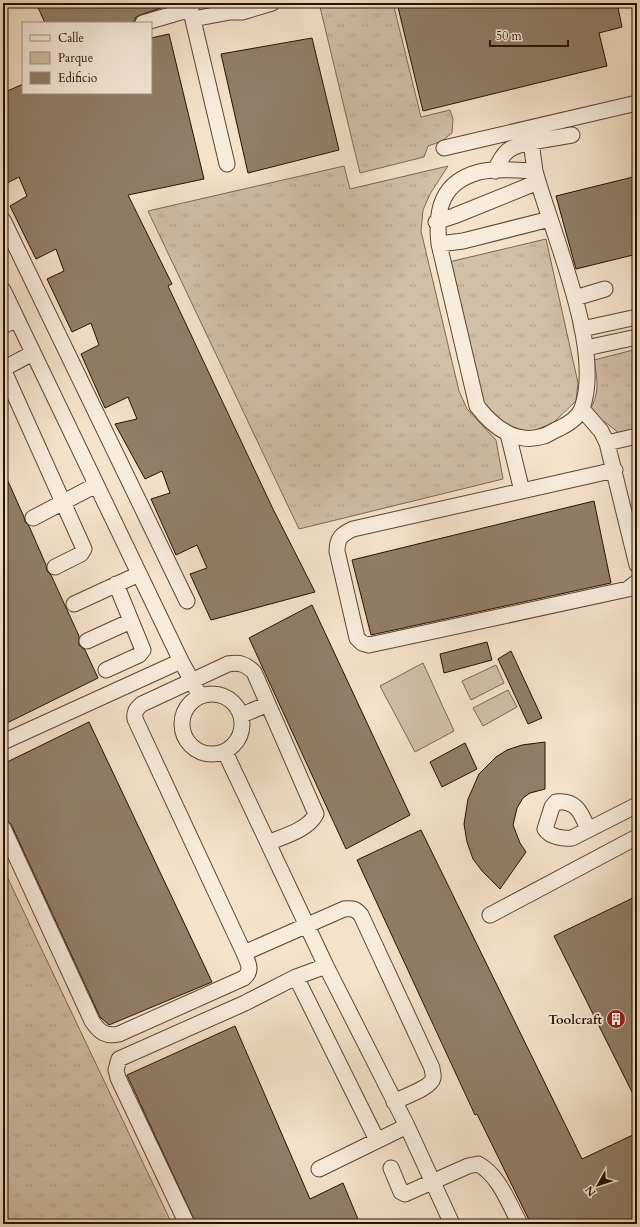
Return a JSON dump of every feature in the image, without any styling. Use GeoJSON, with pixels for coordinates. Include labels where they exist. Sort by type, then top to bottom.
{"type":"FeatureCollection","features":[{"type":"Feature","properties":{"kind":"lane"},"geometry":{"type":"LineString","coordinates":[[147,22],[191,10],[229,7],[242,12],[254,5],[272,3]]}},
{"type":"Feature","properties":{"kind":"lane"},"geometry":{"type":"LineString","coordinates":[[191,10],[227,164]]}},
{"type":"Feature","properties":{"kind":"lane"},"geometry":{"type":"LineString","coordinates":[[444,148],[637,103]]}},
{"type":"Feature","properties":{"kind":"lane"},"geometry":{"type":"LineString","coordinates":[[495,171],[507,150],[514,146],[572,135]]}},
{"type":"Feature","properties":{"kind":"lane"},"geometry":{"type":"LineString","coordinates":[[531,142],[537,176],[547,204],[550,219],[575,298],[586,348],[587,377],[582,409],[569,423],[544,436],[529,439],[508,434],[494,426],[477,406],[439,244],[436,222],[441,200],[464,177],[481,172],[495,171],[537,176]]}},
{"type":"Feature","properties":{"kind":"lane"},"geometry":{"type":"LineString","coordinates":[[436,222],[454,216],[537,176]]}},
{"type":"Feature","properties":{"kind":"lane"},"geometry":{"type":"LineString","coordinates":[[454,216],[462,241]]}},
{"type":"Feature","properties":{"kind":"lane"},"geometry":{"type":"LineString","coordinates":[[439,244],[462,241],[550,219]]}},
{"type":"Feature","properties":{"kind":"lane"},"geometry":{"type":"LineString","coordinates":[[3,220],[187,601]]}},
{"type":"Feature","properties":{"kind":"lane"},"geometry":{"type":"LineString","coordinates":[[575,298],[605,289]]}},
{"type":"Feature","properties":{"kind":"lane"},"geometry":{"type":"LineString","coordinates":[[3,290],[181,661],[200,696]]}},
{"type":"Feature","properties":{"kind":"lane"},"geometry":{"type":"LineString","coordinates":[[582,329],[637,317]]}},
{"type":"Feature","properties":{"kind":"lane"},"geometry":{"type":"LineString","coordinates":[[3,326],[17,319]]}},
{"type":"Feature","properties":{"kind":"lane"},"geometry":{"type":"LineString","coordinates":[[586,348],[637,337]]}},
{"type":"Feature","properties":{"kind":"lane"},"geometry":{"type":"LineString","coordinates":[[33,353],[3,369],[84,549],[81,554],[55,567]]}},
{"type":"Feature","properties":{"kind":"lane"},"geometry":{"type":"LineString","coordinates":[[582,409],[601,431],[607,443],[615,470],[637,565]]}},
{"type":"Feature","properties":{"kind":"lane"},"geometry":{"type":"LineString","coordinates":[[508,434],[522,491]]}},
{"type":"Feature","properties":{"kind":"lane"},"geometry":{"type":"LineString","coordinates":[[607,443],[637,436]]}},
{"type":"Feature","properties":{"kind":"lane"},"geometry":{"type":"LineString","coordinates":[[615,470],[353,529],[340,536],[337,542],[337,551],[357,638],[362,643],[377,645],[613,593],[628,589],[637,582]]}},
{"type":"Feature","properties":{"kind":"lane"},"geometry":{"type":"LineString","coordinates":[[33,518],[96,485]]}},
{"type":"Feature","properties":{"kind":"lane"},"geometry":{"type":"LineString","coordinates":[[74,604],[139,574]]}},
{"type":"Feature","properties":{"kind":"lane"},"geometry":{"type":"LineString","coordinates":[[106,670],[142,653],[142,646],[116,584]]}},
{"type":"Feature","properties":{"kind":"lane"},"geometry":{"type":"LineString","coordinates":[[87,642],[131,621]]}},
{"type":"Feature","properties":{"kind":"lane"},"geometry":{"type":"LineString","coordinates":[[3,742],[181,661]]}},
{"type":"Feature","properties":{"kind":"lane"},"geometry":{"type":"LineString","coordinates":[[3,828],[92,1021],[103,1034],[111,1036],[119,1034],[244,978],[249,974],[250,968],[135,719],[135,713],[142,704],[193,682],[228,664],[238,662],[246,665],[254,672],[316,814],[308,825],[268,843]]}},
{"type":"Feature","properties":{"kind":"lane"},"geometry":{"type":"LineString","coordinates":[[210,694],[225,696],[237,706],[242,715],[243,726],[240,737],[234,746],[225,752],[215,754],[204,753],[195,749],[187,741],[183,731],[182,721],[185,710],[191,702],[200,696],[210,694]]}},
{"type":"Feature","properties":{"kind":"lane"},"geometry":{"type":"LineString","coordinates":[[242,715],[268,704]]}},
{"type":"Feature","properties":{"kind":"lane"},"geometry":{"type":"LineString","coordinates":[[225,752],[326,966],[407,1126],[451,1224]]}},
{"type":"Feature","properties":{"kind":"lane"},"geometry":{"type":"LineString","coordinates":[[588,829],[637,805]]}},
{"type":"Feature","properties":{"kind":"lane"},"geometry":{"type":"LineString","coordinates":[[490,915],[637,837]]}},
{"type":"Feature","properties":{"kind":"lane"},"geometry":{"type":"LineString","coordinates":[[244,953],[344,909],[352,908],[357,910],[361,915],[434,1076],[431,1082],[425,1087],[394,1102]]}},
{"type":"Feature","properties":{"kind":"lane"},"geometry":{"type":"LineString","coordinates":[[187,1224],[118,1078],[116,1064],[124,1056],[245,1002],[296,977],[326,966]]}},
{"type":"Feature","properties":{"kind":"lane"},"geometry":{"type":"LineString","coordinates":[[296,977],[377,1140]]}},
{"type":"Feature","properties":{"kind":"lane"},"geometry":{"type":"LineString","coordinates":[[319,1169],[407,1126]]}},
{"type":"Feature","properties":{"kind":"lane"},"geometry":{"type":"LineString","coordinates":[[390,1168],[401,1192],[405,1194],[468,1166],[478,1164],[488,1169],[520,1224]]}},
{"type":"Feature","properties":{"kind":"green space"},"geometry":{"type":"Polygon","coordinates":[[[319,3],[393,3],[421,117],[450,110],[453,119],[452,133],[442,141],[428,146],[424,157],[360,173],[319,3]]]}},
{"type":"Feature","properties":{"kind":"green space"},"geometry":{"type":"Polygon","coordinates":[[[344,166],[350,189],[448,166],[430,194],[423,210],[421,231],[459,391],[467,409],[496,440],[503,479],[299,529],[148,211],[344,166]]]}},
{"type":"Feature","properties":{"kind":"green space"},"geometry":{"type":"Polygon","coordinates":[[[546,239],[578,383],[576,401],[553,423],[530,432],[507,427],[486,411],[480,397],[449,262],[546,239]]]}},
{"type":"Feature","properties":{"kind":"green space"},"geometry":{"type":"Polygon","coordinates":[[[637,349],[637,428],[619,433],[605,422],[596,419],[591,408],[597,390],[594,360],[637,349]]]}},
{"type":"Feature","properties":{"kind":"green space"},"geometry":{"type":"Polygon","coordinates":[[[423,663],[454,731],[415,752],[380,686],[423,663]]]}},
{"type":"Feature","properties":{"kind":"green space"},"geometry":{"type":"Polygon","coordinates":[[[496,665],[504,683],[471,700],[462,681],[496,665]]]}},
{"type":"Feature","properties":{"kind":"green space"},"geometry":{"type":"Polygon","coordinates":[[[508,690],[517,707],[483,726],[473,708],[508,690]]]}},
{"type":"Feature","properties":{"kind":"green space"},"geometry":{"type":"Polygon","coordinates":[[[3,868],[172,1224],[3,1224],[3,868]]]}},
{"type":"Feature","properties":{"kind":"building"},"geometry":{"type":"Polygon","coordinates":[[[36,3],[160,3],[161,8],[136,17],[134,22],[45,22],[36,3]]]}},
{"type":"Feature","properties":{"kind":"building"},"geometry":{"type":"Polygon","coordinates":[[[397,3],[617,3],[622,27],[599,33],[607,66],[423,111],[397,3]]]}},
{"type":"Feature","properties":{"kind":"building"},"geometry":{"type":"Polygon","coordinates":[[[169,34],[204,179],[128,195],[172,284],[168,286],[273,509],[315,592],[211,620],[190,574],[207,568],[197,545],[176,555],[151,499],[170,493],[162,471],[145,479],[115,424],[137,419],[128,397],[105,408],[81,354],[99,345],[91,323],[72,332],[47,279],[64,271],[56,249],[36,259],[10,206],[27,196],[19,177],[3,185],[3,93],[22,84],[22,94],[152,94],[152,38],[169,34]]]}},
{"type":"Feature","properties":{"kind":"building"},"geometry":{"type":"Polygon","coordinates":[[[312,38],[339,150],[248,173],[221,54],[312,38]]]}},
{"type":"Feature","properties":{"kind":"building"},"geometry":{"type":"Polygon","coordinates":[[[637,176],[637,254],[576,269],[556,196],[637,176]]]}},
{"type":"Feature","properties":{"kind":"building"},"geometry":{"type":"Polygon","coordinates":[[[3,470],[25,522],[29,526],[46,565],[47,571],[51,575],[79,636],[79,645],[85,650],[98,678],[3,725],[3,470]]]}},
{"type":"Feature","properties":{"kind":"building"},"geometry":{"type":"Polygon","coordinates":[[[594,501],[611,583],[371,635],[352,560],[594,501]]]}},
{"type":"Feature","properties":{"kind":"building"},"geometry":{"type":"Polygon","coordinates":[[[312,605],[410,815],[346,849],[249,638],[312,605]]]}},
{"type":"Feature","properties":{"kind":"building"},"geometry":{"type":"Polygon","coordinates":[[[487,642],[492,660],[444,673],[440,654],[487,642]]]}},
{"type":"Feature","properties":{"kind":"building"},"geometry":{"type":"Polygon","coordinates":[[[511,651],[542,718],[528,724],[498,659],[511,651]]]}},
{"type":"Feature","properties":{"kind":"building"},"geometry":{"type":"Polygon","coordinates":[[[89,722],[212,982],[109,1025],[100,1017],[11,824],[6,820],[3,814],[3,764],[89,722]]]}},
{"type":"Feature","properties":{"kind":"building"},"geometry":{"type":"Polygon","coordinates":[[[545,742],[545,789],[530,793],[523,798],[517,808],[513,825],[520,843],[526,852],[500,889],[482,871],[473,859],[467,842],[464,824],[468,799],[479,774],[496,757],[507,750],[522,745],[545,742]]]}},
{"type":"Feature","properties":{"kind":"building"},"geometry":{"type":"Polygon","coordinates":[[[465,743],[477,769],[442,787],[430,762],[465,743]]]}},
{"type":"Feature","properties":{"kind":"building"},"geometry":{"type":"Polygon","coordinates":[[[421,830],[582,1159],[637,1133],[637,1224],[531,1224],[477,1114],[475,1115],[357,860],[421,830]]]}},
{"type":"Feature","properties":{"kind":"building","name":"Toolcraft"},"geometry":{"type":"Polygon","coordinates":[[[637,896],[637,1102],[554,936],[637,896]]]}},
{"type":"Feature","properties":{"kind":"building"},"geometry":{"type":"Polygon","coordinates":[[[235,1026],[310,1199],[343,1183],[360,1224],[196,1224],[127,1075],[235,1026]]]}},
{"type":"Feature","properties":{"kind":"place","name":"Toolcraft"},"geometry":{"type":"Point","coordinates":[616,1019]}}]}
